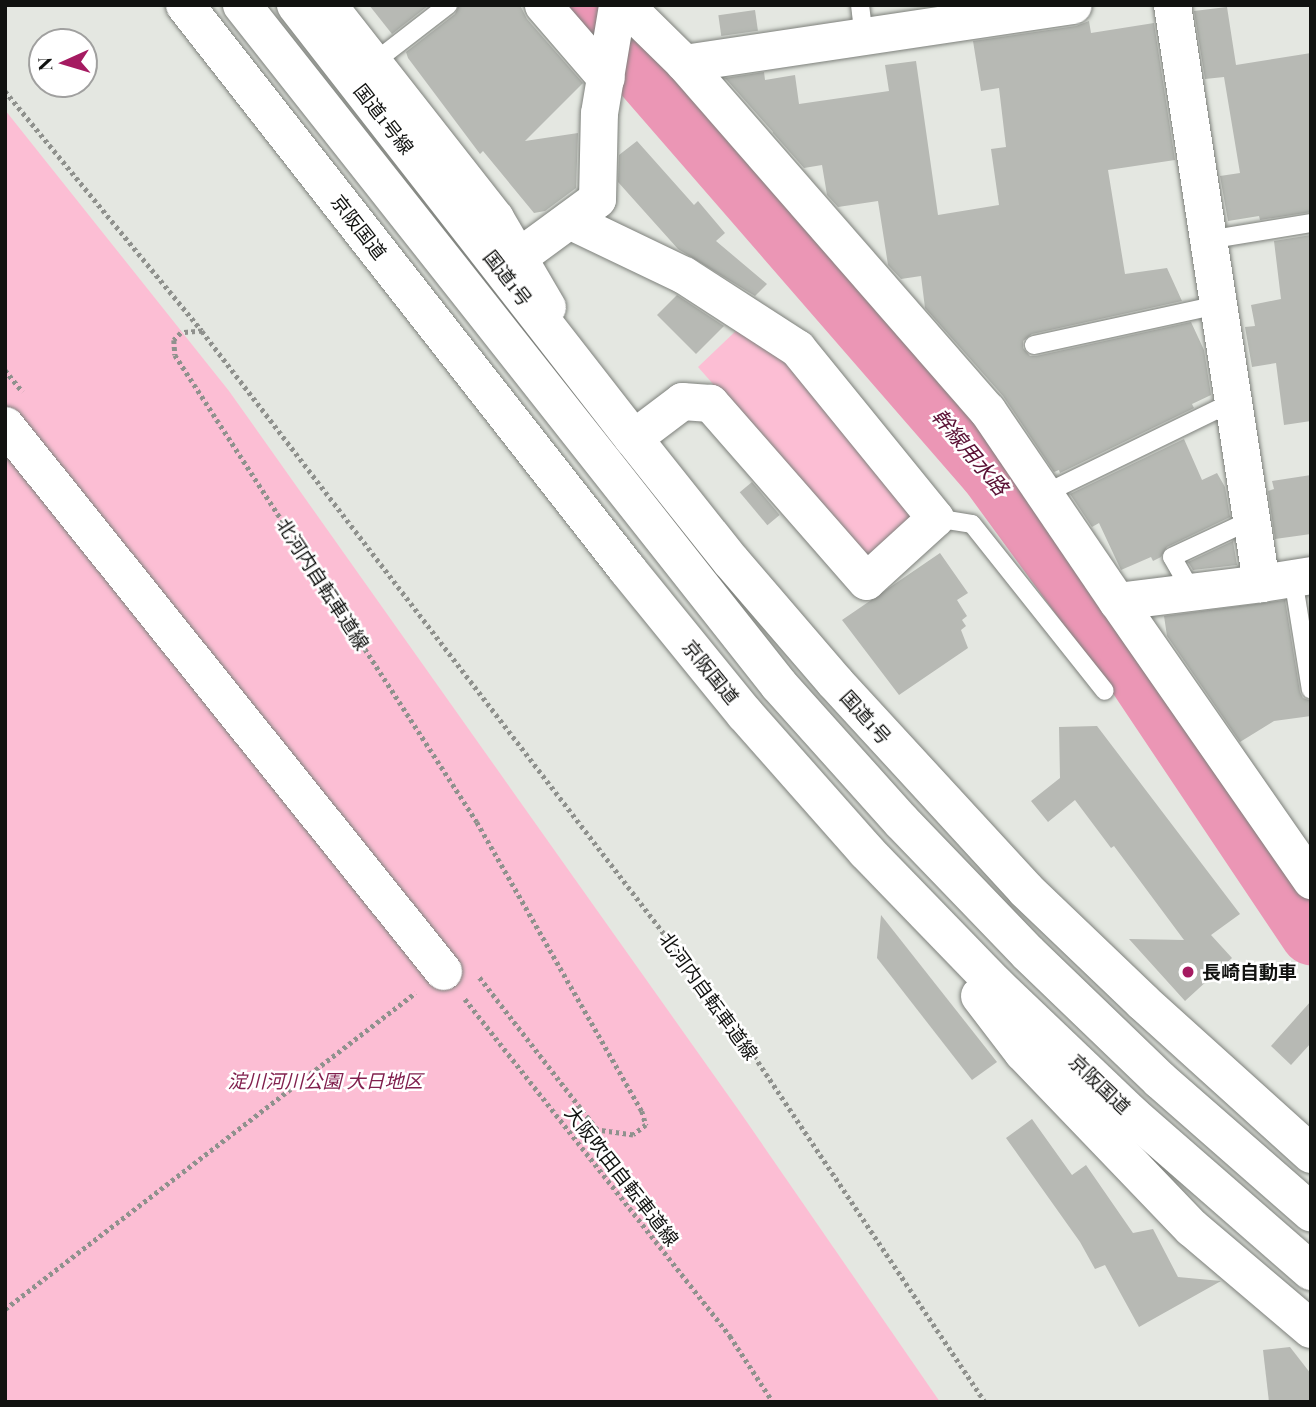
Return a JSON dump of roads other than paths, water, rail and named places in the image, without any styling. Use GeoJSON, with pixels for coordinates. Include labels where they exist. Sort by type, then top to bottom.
{"type":"FeatureCollection","features":[{"type":"Feature","properties":{"kind":"highway","name":"京阪国道"},"geometry":{"type":"LineString","coordinates":[[185,5],[627,569],[745,714],[866,851],[996,985],[1121,1104],[1268,1237],[1311,1271]]}},
{"type":"Feature","properties":{"kind":"highway"},"geometry":{"type":"LineString","coordinates":[[242,5],[664,543],[788,695],[901,821],[1028,953],[1160,1080],[1311,1212]]}},
{"type":"Feature","properties":{"kind":"highway","name":"国道1号線"},"geometry":{"type":"LineString","coordinates":[[296,5],[473,233]]}},
{"type":"Feature","properties":{"kind":"highway","name":"国道1号"},"geometry":{"type":"LineString","coordinates":[[473,233],[731,561],[835,682],[1007,870],[1143,1002],[1311,1154]]}},
{"type":"Feature","properties":{"kind":"highway"},"geometry":{"type":"LineString","coordinates":[[866,851],[1024,1052],[1085,1119],[1192,1228],[1311,1329]]}},
{"type":"Feature","properties":{"kind":"street"},"geometry":{"type":"LineString","coordinates":[[328,5],[495,218],[595,390]]}},
{"type":"Feature","properties":{"kind":"street"},"geometry":{"type":"LineString","coordinates":[[543,5],[607,74]]}},
{"type":"Feature","properties":{"kind":"street"},"geometry":{"type":"LineString","coordinates":[[684,63],[862,21],[1073,5]]}},
{"type":"Feature","properties":{"kind":"street"},"geometry":{"type":"LineString","coordinates":[[1117,601],[1288,579],[1251,520],[1172,5]]}},
{"type":"Feature","properties":{"kind":"street"},"geometry":{"type":"LineString","coordinates":[[518,257],[597,199],[599,113],[620,6]]}},
{"type":"Feature","properties":{"kind":"street"},"geometry":{"type":"LineString","coordinates":[[620,6],[684,63],[987,410],[1311,880]]}},
{"type":"Feature","properties":{"kind":"street"},"geometry":{"type":"LineString","coordinates":[[569,220],[684,275],[797,348],[935,518],[866,581],[710,403],[682,401],[633,438]]}},
{"type":"Feature","properties":{"kind":"street"},"geometry":{"type":"LineString","coordinates":[[18,414],[460,973]]}},
{"type":"Feature","properties":{"kind":"lane"},"geometry":{"type":"LineString","coordinates":[[373,64],[448,5]]}},
{"type":"Feature","properties":{"kind":"lane"},"geometry":{"type":"LineString","coordinates":[[1208,240],[1311,223]]}},
{"type":"Feature","properties":{"kind":"lane"},"geometry":{"type":"LineString","coordinates":[[1034,345],[1218,305]]}},
{"type":"Feature","properties":{"kind":"lane"},"geometry":{"type":"LineString","coordinates":[[1044,494],[1233,402]]}},
{"type":"Feature","properties":{"kind":"lane"},"geometry":{"type":"LineString","coordinates":[[935,518],[972,524],[1105,691]]}},
{"type":"Feature","properties":{"kind":"lane"},"geometry":{"type":"LineString","coordinates":[[1192,592],[1172,556],[1251,520]]}},
{"type":"Feature","properties":{"kind":"lane"},"geometry":{"type":"LineString","coordinates":[[1288,579],[1311,690]]}},
{"type":"Feature","properties":{"kind":"waterway","name":"幹線用水路"},"geometry":{"type":"LineString","coordinates":[[585,5],[990,471],[1131,664],[1311,933]]}},
{"type":"Feature","properties":{"kind":"place","name":"長崎自動車"},"geometry":{"type":"Point","coordinates":[1188,972]}},
{"type":"Feature","properties":{"kind":"park label","name":"淀川河川公園 大日地区"},"geometry":{"type":"Point","coordinates":[325,1081]}}]}
